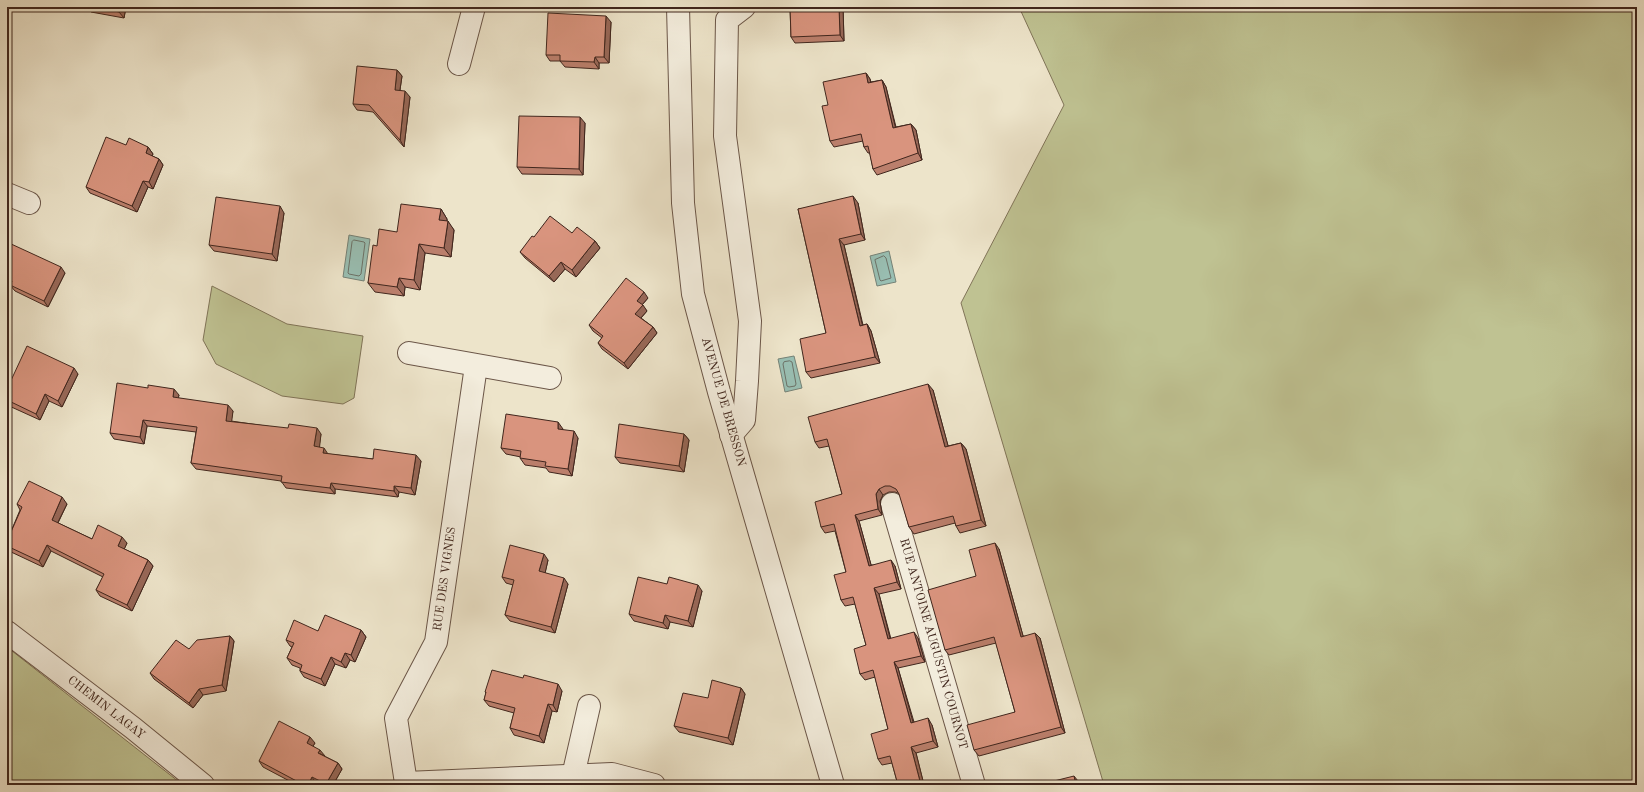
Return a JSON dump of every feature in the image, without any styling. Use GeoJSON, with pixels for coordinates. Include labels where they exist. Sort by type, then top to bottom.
{"type":"FeatureCollection","features":[{"type":"Feature","properties":{"kind":"street"},"geometry":{"type":"LineString","coordinates":[[459,64],[474,7]]}},
{"type":"Feature","properties":{"kind":"street","name":"AVENUE DE BRESSON"},"geometry":{"type":"LineString","coordinates":[[678,7],[683,203],[693,294],[732,435],[834,785]]}},
{"type":"Feature","properties":{"kind":"street"},"geometry":{"type":"LineString","coordinates":[[732,435],[744,420],[750,321],[725,136],[727,20],[744,7]]}},
{"type":"Feature","properties":{"kind":"street"},"geometry":{"type":"LineString","coordinates":[[7,194],[29,203]]}},
{"type":"Feature","properties":{"kind":"street"},"geometry":{"type":"LineString","coordinates":[[409,353],[550,378]]}},
{"type":"Feature","properties":{"kind":"street","name":"RUE DES VIGNES"},"geometry":{"type":"LineString","coordinates":[[476,366],[436,642],[396,718],[406,784],[612,774],[654,785]]}},
{"type":"Feature","properties":{"kind":"street","name":"RUE ANTOINE AUGUSTIN COURNOT"},"geometry":{"type":"LineString","coordinates":[[892,504],[974,785]]}},
{"type":"Feature","properties":{"kind":"street","name":"CHEMIN LAGAY"},"geometry":{"type":"LineString","coordinates":[[7,632],[133,728],[203,785]]}},
{"type":"Feature","properties":{"kind":"street"},"geometry":{"type":"LineString","coordinates":[[573,776],[588,706]]}},
{"type":"Feature","properties":{"kind":"green space"},"geometry":{"type":"Polygon","coordinates":[[[1019,7],[1637,7],[1637,785],[1104,785],[961,303],[1064,105],[1019,7]]]}},
{"type":"Feature","properties":{"kind":"green space"},"geometry":{"type":"Polygon","coordinates":[[[212,286],[287,324],[363,336],[354,398],[343,404],[282,396],[216,364],[203,340],[212,286]]]}},
{"type":"Feature","properties":{"kind":"green space"},"geometry":{"type":"Polygon","coordinates":[[[7,647],[183,785],[7,785],[7,647]]]}},
{"type":"Feature","properties":{"kind":"water"},"geometry":{"type":"Polygon","coordinates":[[[349,235],[370,239],[364,281],[343,277],[349,235]]]}},
{"type":"Feature","properties":{"kind":"water"},"geometry":{"type":"Polygon","coordinates":[[[889,251],[896,282],[877,286],[870,256],[889,251]]]}},
{"type":"Feature","properties":{"kind":"water"},"geometry":{"type":"Polygon","coordinates":[[[794,356],[802,388],[785,392],[778,359],[794,356]]]}},
{"type":"Feature","properties":{"kind":"building"},"geometry":{"type":"Polygon","coordinates":[[[94,7],[120,7],[119,12],[94,7]]]}},
{"type":"Feature","properties":{"kind":"building"},"geometry":{"type":"Polygon","coordinates":[[[790,7],[839,7],[840,35],[791,37],[790,7]]]}},
{"type":"Feature","properties":{"kind":"building"},"geometry":{"type":"Polygon","coordinates":[[[548,13],[606,16],[604,57],[595,57],[594,62],[560,61],[560,55],[546,55],[548,13]]]}},
{"type":"Feature","properties":{"kind":"building"},"geometry":{"type":"Polygon","coordinates":[[[357,66],[397,70],[395,90],[405,91],[400,140],[369,105],[353,104],[357,66]]]}},
{"type":"Feature","properties":{"kind":"building"},"geometry":{"type":"Polygon","coordinates":[[[866,73],[868,83],[882,80],[893,128],[911,124],[918,153],[873,169],[868,146],[864,147],[861,134],[830,141],[822,106],[828,105],[823,82],[866,73]]]}},
{"type":"Feature","properties":{"kind":"building"},"geometry":{"type":"Polygon","coordinates":[[[519,116],[580,117],[579,169],[517,167],[519,116]]]}},
{"type":"Feature","properties":{"kind":"building"},"geometry":{"type":"Polygon","coordinates":[[[106,137],[126,145],[129,138],[148,147],[146,153],[159,159],[149,182],[143,181],[132,206],[86,187],[106,137]]]}},
{"type":"Feature","properties":{"kind":"building"},"geometry":{"type":"Polygon","coordinates":[[[853,196],[861,234],[839,239],[860,326],[867,324],[875,357],[806,372],[800,339],[826,333],[798,209],[853,196]]]}},
{"type":"Feature","properties":{"kind":"building"},"geometry":{"type":"Polygon","coordinates":[[[216,197],[280,206],[272,254],[209,245],[216,197]]]}},
{"type":"Feature","properties":{"kind":"building"},"geometry":{"type":"Polygon","coordinates":[[[401,204],[441,209],[439,220],[448,221],[444,248],[419,244],[414,280],[399,278],[397,287],[368,283],[373,245],[377,246],[379,229],[397,232],[401,204]]]}},
{"type":"Feature","properties":{"kind":"building"},"geometry":{"type":"Polygon","coordinates":[[[550,216],[572,233],[577,227],[595,241],[572,270],[561,262],[549,276],[520,252],[550,216]]]}},
{"type":"Feature","properties":{"kind":"building"},"geometry":{"type":"Polygon","coordinates":[[[9,243],[61,267],[44,301],[10,285],[12,281],[7,279],[11,271],[7,269],[7,247],[9,243]]]}},
{"type":"Feature","properties":{"kind":"building"},"geometry":{"type":"Polygon","coordinates":[[[626,278],[644,292],[637,301],[643,305],[635,314],[653,327],[624,363],[598,343],[603,336],[589,325],[626,278]]]}},
{"type":"Feature","properties":{"kind":"building"},"geometry":{"type":"Polygon","coordinates":[[[27,346],[74,368],[58,401],[45,394],[36,414],[7,400],[7,389],[27,346]]]}},
{"type":"Feature","properties":{"kind":"building"},"geometry":{"type":"Polygon","coordinates":[[[117,383],[148,388],[148,385],[174,389],[173,397],[228,405],[226,421],[288,428],[289,424],[317,428],[314,446],[324,448],[323,453],[373,459],[374,449],[416,455],[411,488],[394,486],[394,491],[331,483],[330,488],[281,482],[282,476],[191,463],[197,427],[143,420],[140,437],[110,433],[117,383]]]}},
{"type":"Feature","properties":{"kind":"building"},"geometry":{"type":"Polygon","coordinates":[[[928,384],[945,447],[961,443],[981,520],[956,526],[953,516],[909,527],[899,494],[896,489],[890,486],[885,486],[879,489],[876,494],[878,509],[855,515],[869,566],[891,560],[897,582],[874,588],[888,639],[914,632],[921,656],[894,662],[911,723],[928,718],[933,741],[911,747],[921,785],[898,785],[890,756],[878,759],[871,734],[888,729],[873,670],[860,674],[854,649],[866,645],[853,597],[841,600],[834,575],[846,572],[834,524],[821,527],[815,502],[842,494],[827,439],[815,442],[808,417],[928,384]]]}},
{"type":"Feature","properties":{"kind":"building"},"geometry":{"type":"Polygon","coordinates":[[[506,414],[558,422],[558,429],[574,431],[568,469],[545,466],[546,462],[520,458],[521,451],[501,448],[506,414]]]}},
{"type":"Feature","properties":{"kind":"building"},"geometry":{"type":"Polygon","coordinates":[[[619,424],[684,434],[679,466],[615,457],[619,424]]]}},
{"type":"Feature","properties":{"kind":"building"},"geometry":{"type":"Polygon","coordinates":[[[29,481],[62,497],[52,520],[92,539],[98,525],[122,537],[118,546],[148,560],[127,605],[96,590],[104,574],[47,545],[39,561],[7,546],[7,541],[22,507],[17,504],[29,481]]]}},
{"type":"Feature","properties":{"kind":"building"},"geometry":{"type":"Polygon","coordinates":[[[995,543],[1021,637],[1035,633],[1061,727],[974,750],[967,725],[1015,712],[994,637],[945,650],[928,590],[976,576],[969,550],[995,543]]]}},
{"type":"Feature","properties":{"kind":"building"},"geometry":{"type":"Polygon","coordinates":[[[510,545],[544,554],[539,571],[564,578],[551,627],[505,615],[514,580],[502,577],[510,545]]]}},
{"type":"Feature","properties":{"kind":"building"},"geometry":{"type":"Polygon","coordinates":[[[638,577],[667,584],[669,577],[698,585],[688,621],[665,615],[663,623],[629,614],[638,577]]]}},
{"type":"Feature","properties":{"kind":"building"},"geometry":{"type":"Polygon","coordinates":[[[325,615],[361,630],[351,655],[345,653],[341,662],[331,657],[321,679],[300,671],[302,665],[287,658],[294,643],[286,640],[294,620],[318,631],[325,615]]]}},
{"type":"Feature","properties":{"kind":"building"},"geometry":{"type":"Polygon","coordinates":[[[230,636],[222,685],[199,689],[189,703],[150,673],[176,640],[189,649],[197,640],[230,636]]]}},
{"type":"Feature","properties":{"kind":"building"},"geometry":{"type":"Polygon","coordinates":[[[492,670],[523,678],[524,675],[558,684],[553,705],[548,704],[539,736],[510,728],[515,708],[484,700],[492,670]]]}},
{"type":"Feature","properties":{"kind":"building"},"geometry":{"type":"Polygon","coordinates":[[[712,680],[741,688],[728,738],[674,726],[683,693],[708,698],[712,680]]]}},
{"type":"Feature","properties":{"kind":"building"},"geometry":{"type":"Polygon","coordinates":[[[279,721],[310,737],[307,743],[320,750],[318,753],[338,763],[326,784],[312,777],[308,785],[304,785],[259,761],[279,721]]]}},
{"type":"Feature","properties":{"kind":"building"},"geometry":{"type":"Polygon","coordinates":[[[1074,776],[1076,785],[1038,785],[1074,776]]]}}]}
